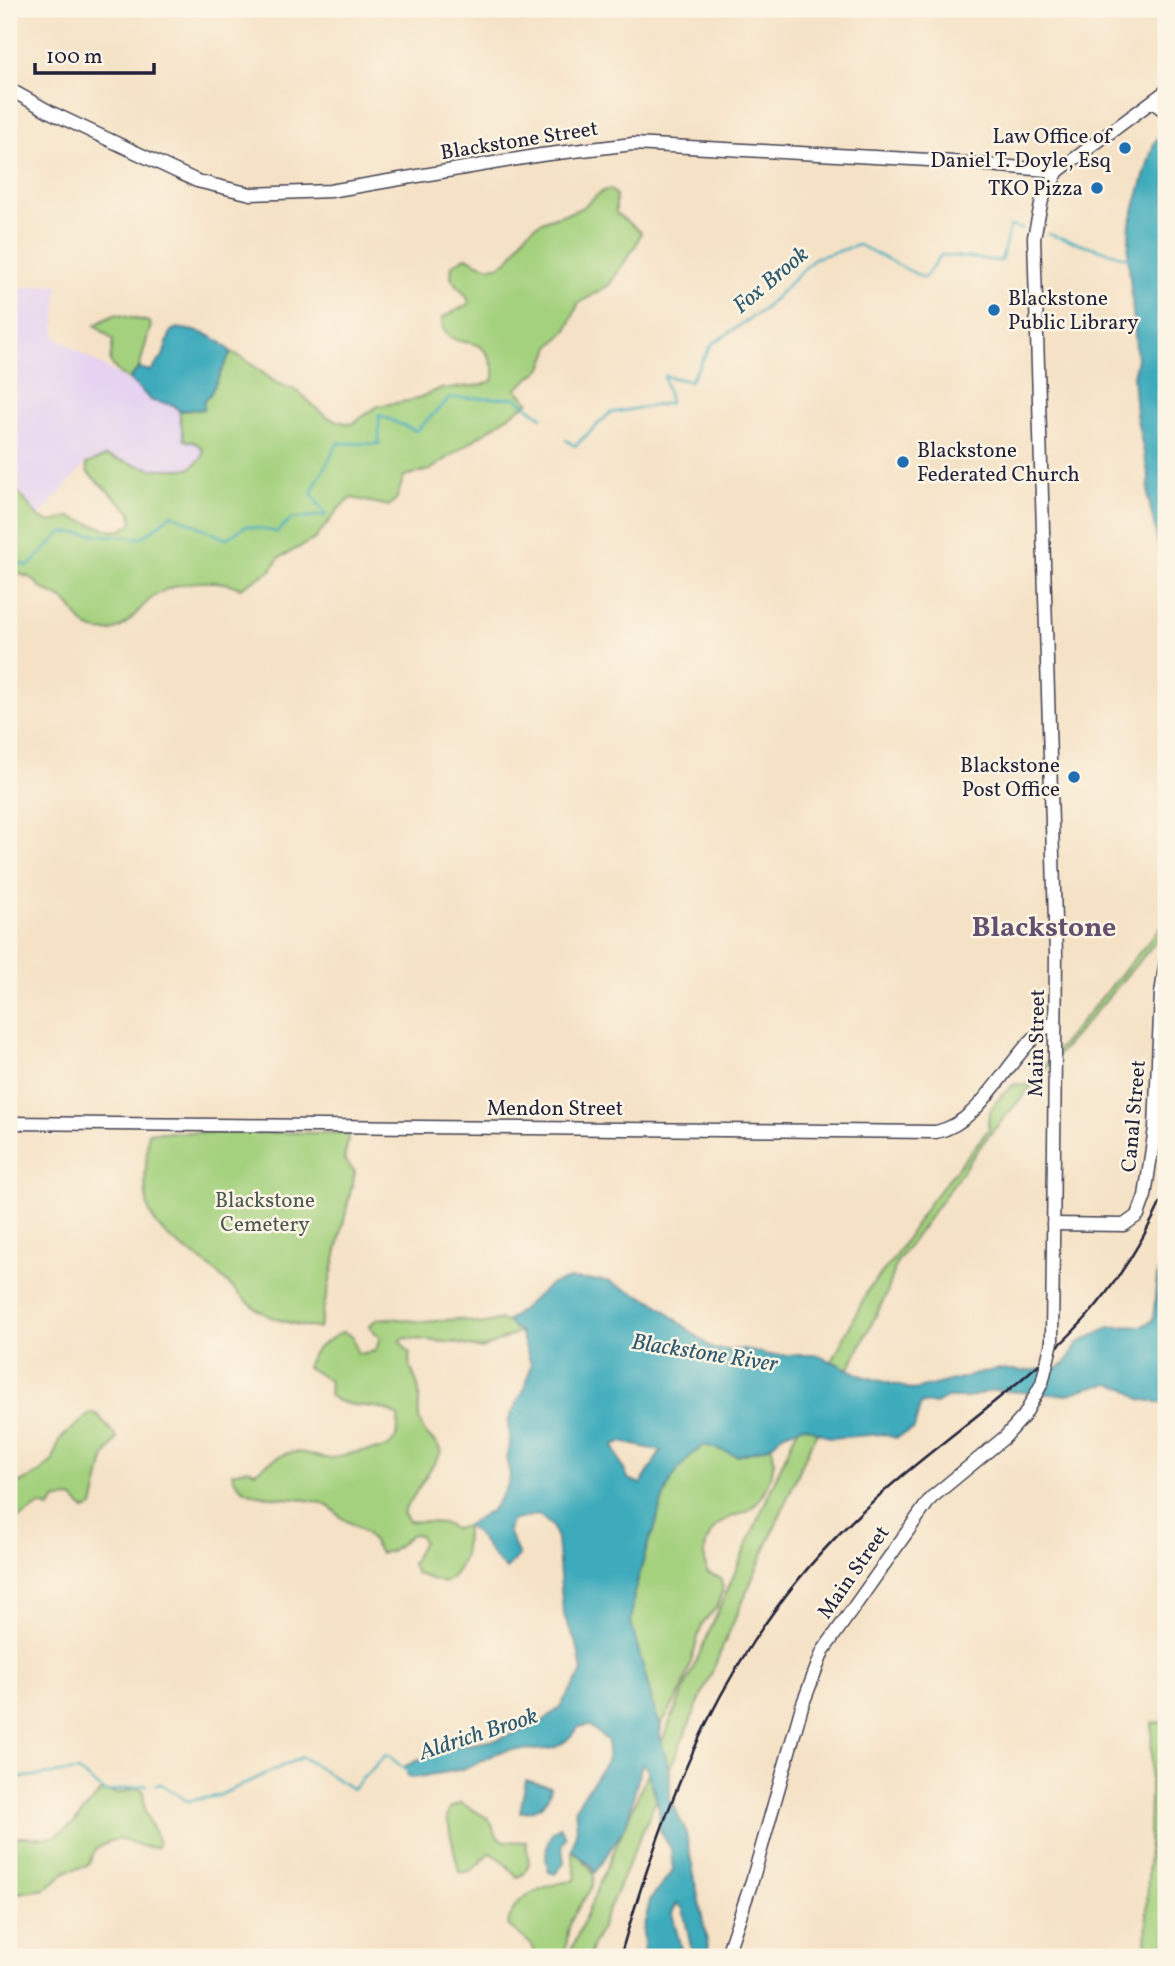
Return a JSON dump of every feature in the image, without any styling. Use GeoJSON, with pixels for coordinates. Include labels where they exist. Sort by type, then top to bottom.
{"type":"FeatureCollection","features":[{"type":"Feature","properties":{"kind":"main road","name":"Blackstone Street"},"geometry":{"type":"LineString","coordinates":[[9,89],[52,113],[178,173],[214,187],[251,194],[330,191],[541,155],[633,144],[943,160],[1058,171]]}},
{"type":"Feature","properties":{"kind":"main road","name":"Main Street"},"geometry":{"type":"LineString","coordinates":[[726,1957],[752,1881],[802,1706],[823,1651],[931,1498],[1005,1437],[1024,1416],[1040,1389],[1052,1342],[1056,954],[1034,248],[1041,200],[1058,171],[1166,91]]}},
{"type":"Feature","properties":{"kind":"main road"},"geometry":{"type":"LineString","coordinates":[[1153,102],[1166,112]]}},
{"type":"Feature","properties":{"kind":"main road","name":"Canal Street"},"geometry":{"type":"LineString","coordinates":[[1053,1224],[1124,1225],[1138,1215],[1145,1196],[1155,1128],[1161,994],[1166,960]]}},
{"type":"Feature","properties":{"kind":"main road","name":"Mendon Street"},"geometry":{"type":"LineString","coordinates":[[9,1123],[936,1132],[958,1125],[1038,1034],[1055,1022]]}},
{"type":"Feature","properties":{"kind":"shaded area"},"geometry":{"type":"Polygon","coordinates":[[[58,284],[55,337],[128,381],[265,429],[245,501],[88,461],[9,551],[9,289],[58,284]]]}},
{"type":"Feature","properties":{"kind":"green space"},"geometry":{"type":"Polygon","coordinates":[[[610,189],[616,195],[616,213],[641,232],[636,245],[609,285],[578,304],[567,330],[550,347],[542,368],[516,389],[529,402],[430,470],[404,476],[397,498],[389,506],[352,498],[342,505],[315,539],[279,558],[270,571],[240,588],[220,582],[175,586],[156,595],[122,626],[105,632],[89,628],[64,600],[40,587],[33,579],[9,568],[9,489],[19,493],[39,518],[51,522],[70,517],[113,531],[122,530],[132,523],[131,512],[88,473],[86,464],[106,456],[151,469],[190,469],[202,457],[203,450],[196,443],[184,440],[179,411],[204,409],[204,401],[231,352],[277,383],[297,391],[331,419],[352,424],[378,406],[413,400],[440,389],[483,385],[493,380],[494,370],[485,351],[479,346],[454,339],[443,328],[442,318],[469,304],[467,297],[451,278],[452,265],[466,257],[485,265],[502,264],[510,258],[531,229],[579,209],[610,189]]]}},
{"type":"Feature","properties":{"kind":"green space"},"geometry":{"type":"Polygon","coordinates":[[[115,314],[149,322],[151,325],[139,368],[129,379],[120,374],[110,362],[113,340],[95,325],[115,314]]]}},
{"type":"Feature","properties":{"kind":"green space"},"geometry":{"type":"Polygon","coordinates":[[[1166,921],[1166,930],[985,1140],[897,1262],[887,1293],[810,1446],[588,1957],[568,1957],[792,1441],[869,1288],[892,1261],[930,1202],[989,1129],[989,1115],[995,1104],[1014,1084],[1028,1085],[1166,921]]]}},
{"type":"Feature","properties":{"kind":"green space","name":"Blackstone Cemetery"},"geometry":{"type":"Polygon","coordinates":[[[148,1132],[349,1133],[344,1160],[355,1172],[319,1329],[279,1320],[258,1310],[213,1269],[162,1231],[152,1217],[146,1198],[148,1132]]]}},
{"type":"Feature","properties":{"kind":"green space"},"geometry":{"type":"Polygon","coordinates":[[[377,1319],[424,1322],[458,1319],[481,1324],[498,1320],[507,1322],[519,1332],[482,1349],[456,1343],[404,1338],[400,1341],[410,1354],[410,1364],[418,1387],[421,1425],[441,1452],[403,1513],[409,1521],[443,1523],[454,1529],[466,1526],[463,1558],[456,1572],[444,1583],[416,1574],[412,1564],[423,1541],[419,1535],[412,1534],[391,1551],[380,1553],[366,1533],[327,1505],[246,1491],[237,1484],[232,1473],[248,1469],[255,1472],[275,1458],[293,1452],[332,1458],[392,1444],[398,1429],[398,1417],[382,1408],[346,1404],[337,1400],[329,1395],[330,1381],[307,1367],[311,1355],[342,1332],[352,1336],[358,1354],[375,1351],[380,1338],[369,1326],[377,1319]]]}},
{"type":"Feature","properties":{"kind":"green space"},"geometry":{"type":"Polygon","coordinates":[[[91,1413],[98,1415],[117,1438],[104,1459],[93,1507],[85,1510],[72,1498],[57,1499],[49,1508],[40,1505],[18,1519],[9,1517],[9,1483],[16,1485],[38,1474],[53,1460],[59,1440],[91,1413]]]}},
{"type":"Feature","properties":{"kind":"green space"},"geometry":{"type":"Polygon","coordinates":[[[705,1445],[738,1456],[771,1446],[773,1465],[757,1502],[747,1511],[725,1520],[709,1536],[705,1550],[707,1572],[720,1578],[723,1588],[717,1607],[702,1624],[683,1688],[661,1725],[631,1623],[634,1593],[666,1491],[688,1458],[705,1445]]]}},
{"type":"Feature","properties":{"kind":"green space"},"geometry":{"type":"Polygon","coordinates":[[[1166,1722],[1166,1957],[1062,1957],[1146,1953],[1152,1723],[1166,1722]]]}},
{"type":"Feature","properties":{"kind":"green space"},"geometry":{"type":"Polygon","coordinates":[[[136,1788],[143,1790],[145,1812],[159,1842],[157,1847],[141,1846],[122,1840],[107,1842],[96,1850],[86,1866],[67,1871],[45,1889],[9,1894],[9,1837],[53,1837],[73,1824],[102,1790],[118,1794],[136,1788]]]}},
{"type":"Feature","properties":{"kind":"green space"},"geometry":{"type":"Polygon","coordinates":[[[461,1803],[489,1819],[497,1836],[504,1841],[526,1842],[529,1863],[524,1874],[517,1877],[502,1860],[490,1853],[473,1869],[459,1872],[447,1817],[450,1808],[461,1803]]]}},
{"type":"Feature","properties":{"kind":"green space"},"geometry":{"type":"Polygon","coordinates":[[[572,1850],[591,1869],[593,1883],[570,1923],[564,1957],[535,1957],[531,1944],[508,1925],[511,1914],[516,1905],[533,1892],[575,1880],[572,1850]]]}},
{"type":"Feature","properties":{"kind":"water"},"geometry":{"type":"Polygon","coordinates":[[[1166,128],[1166,579],[1148,497],[1149,477],[1136,414],[1133,376],[1137,359],[1128,255],[1130,224],[1154,143],[1166,128]]]}},
{"type":"Feature","properties":{"kind":"water"},"geometry":{"type":"Polygon","coordinates":[[[177,328],[207,335],[231,352],[210,395],[204,401],[204,409],[179,411],[174,405],[152,401],[129,379],[139,368],[151,371],[163,356],[171,331],[177,328]]]}},
{"type":"Feature","properties":{"kind":"water","name":"Blackstone River"},"geometry":{"type":"Polygon","coordinates":[[[1166,1266],[1166,1404],[1140,1399],[1127,1389],[1110,1384],[1066,1395],[993,1390],[967,1398],[947,1398],[935,1404],[921,1403],[914,1429],[896,1438],[882,1434],[832,1438],[804,1426],[784,1433],[771,1446],[738,1456],[705,1445],[688,1458],[676,1474],[666,1491],[650,1537],[634,1593],[631,1623],[661,1725],[660,1736],[670,1773],[670,1800],[685,1829],[710,1957],[693,1957],[683,1909],[677,1903],[672,1913],[683,1957],[645,1957],[643,1931],[650,1900],[673,1870],[671,1849],[660,1830],[659,1808],[646,1766],[642,1764],[626,1825],[595,1873],[591,1865],[572,1850],[577,1828],[575,1808],[607,1761],[608,1741],[589,1725],[578,1727],[570,1738],[553,1748],[504,1751],[462,1769],[415,1778],[408,1776],[405,1766],[444,1748],[496,1740],[538,1725],[559,1708],[582,1672],[578,1648],[563,1613],[557,1539],[552,1526],[538,1514],[511,1521],[508,1531],[519,1556],[506,1569],[466,1526],[492,1510],[507,1487],[510,1475],[506,1458],[510,1444],[508,1420],[526,1386],[531,1364],[520,1332],[507,1322],[551,1284],[570,1279],[607,1281],[653,1301],[713,1349],[748,1350],[769,1355],[818,1355],[863,1376],[914,1390],[997,1369],[1023,1371],[1057,1368],[1065,1364],[1078,1343],[1110,1327],[1142,1326],[1152,1321],[1159,1270],[1166,1266]],[[621,1442],[613,1445],[628,1479],[641,1484],[661,1451],[621,1442]]]}},
{"type":"Feature","properties":{"kind":"water"},"geometry":{"type":"Polygon","coordinates":[[[526,1780],[551,1787],[541,1806],[520,1812],[526,1780]]]}},
{"type":"Feature","properties":{"kind":"water"},"geometry":{"type":"Polygon","coordinates":[[[560,1827],[566,1837],[562,1844],[564,1863],[555,1874],[549,1872],[547,1846],[551,1835],[560,1827]]]}},
{"type":"Feature","properties":{"kind":"waterway","name":"Fox Brook"},"geometry":{"type":"LineString","coordinates":[[566,440],[575,446],[610,413],[670,403],[664,376],[690,381],[712,344],[763,310],[815,258],[859,245],[924,278],[941,255],[1001,261],[1010,226],[1023,229]]}},
{"type":"Feature","properties":{"kind":"waterway","name":"Fox Brook"},"geometry":{"type":"LineString","coordinates":[[1048,234],[1132,259]]}},
{"type":"Feature","properties":{"kind":"waterway","name":"Fox Brook"},"geometry":{"type":"LineString","coordinates":[[9,560],[29,566],[62,532],[142,538],[172,514],[226,539],[246,526],[277,532],[291,519],[326,515],[311,493],[338,443],[379,444],[379,415],[416,431],[450,398],[516,398],[542,417]]}},
{"type":"Feature","properties":{"kind":"waterway","name":"Aldrich Brook"},"geometry":{"type":"LineString","coordinates":[[155,1785],[161,1784],[187,1801],[218,1796],[302,1757],[352,1789],[387,1754],[408,1772]]}},
{"type":"Feature","properties":{"kind":"waterway","name":"Aldrich Brook"},"geometry":{"type":"LineString","coordinates":[[9,1779],[78,1771],[105,1792],[147,1785]]}},
{"type":"Feature","properties":{"kind":"railway"},"geometry":{"type":"LineString","coordinates":[[620,1957],[658,1837],[681,1780],[734,1672],[767,1620],[805,1571],[877,1497],[1028,1374],[1084,1320],[1109,1290],[1130,1258],[1166,1191]]}},
{"type":"Feature","properties":{"kind":"place","name":"Law Office of Daniel T. Doyle, Esq"},"geometry":{"type":"Point","coordinates":[1125,148]}},
{"type":"Feature","properties":{"kind":"place","name":"TKO Pizza"},"geometry":{"type":"Point","coordinates":[1097,188]}},
{"type":"Feature","properties":{"kind":"place","name":"Blackstone Public Library"},"geometry":{"type":"Point","coordinates":[994,310]}},
{"type":"Feature","properties":{"kind":"place","name":"Blackstone Federated Church"},"geometry":{"type":"Point","coordinates":[903,462]}},
{"type":"Feature","properties":{"kind":"place","name":"Blackstone Post Office"},"geometry":{"type":"Point","coordinates":[1074,777]}},
{"type":"Feature","properties":{"kind":"district","name":"Blackstone"},"geometry":{"type":"Point","coordinates":[1044,926]}}]}
